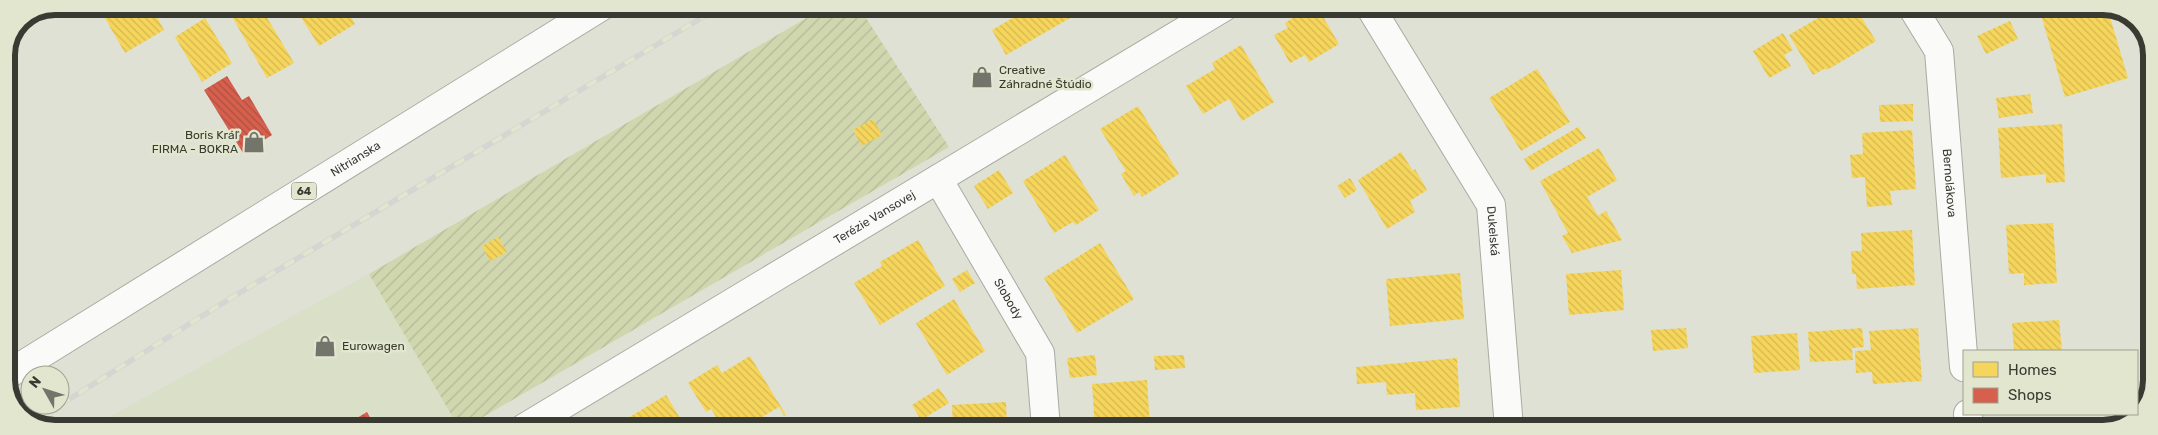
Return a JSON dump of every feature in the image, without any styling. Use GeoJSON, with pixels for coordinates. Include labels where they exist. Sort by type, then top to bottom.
{"type":"FeatureCollection","features":[{"type":"Feature","properties":{"kind":"street","name":"Nitrianska"},"geometry":{"type":"LineString","coordinates":[[15,370],[587,15]]}},
{"type":"Feature","properties":{"kind":"street","name":"Terézie Vansovej"},"geometry":{"type":"LineString","coordinates":[[537,420],[1211,15]]}},
{"type":"Feature","properties":{"kind":"street","name":"Dukelská"},"geometry":{"type":"LineString","coordinates":[[1375,15],[1491,205],[1508,420]]}},
{"type":"Feature","properties":{"kind":"street","name":"Bernolákova"},"geometry":{"type":"LineString","coordinates":[[1917,15],[1939,51],[1963,354]]}},
{"type":"Feature","properties":{"kind":"street","name":"Slobody"},"geometry":{"type":"LineString","coordinates":[[938,179],[1040,353],[1045,420]]}},
{"type":"Feature","properties":{"kind":"shaded area","name":"Eurowagen"},"geometry":{"type":"Polygon","coordinates":[[[369,274],[454,420],[111,420],[109,417],[369,274]]]}},
{"type":"Feature","properties":{"kind":"green space"},"geometry":{"type":"Polygon","coordinates":[[[811,15],[864,15],[949,147],[478,420],[454,420],[369,274],[811,15]]]}},
{"type":"Feature","properties":{"kind":"building: Homes"},"geometry":{"type":"Polygon","coordinates":[[[103,15],[156,15],[164,30],[125,53],[103,15]]]}},
{"type":"Feature","properties":{"kind":"building: Homes"},"geometry":{"type":"Polygon","coordinates":[[[231,15],[265,15],[294,63],[267,78],[231,15]]]}},
{"type":"Feature","properties":{"kind":"building: Homes"},"geometry":{"type":"Polygon","coordinates":[[[300,15],[350,15],[355,24],[319,46],[300,15]]]}},
{"type":"Feature","properties":{"kind":"building: Homes"},"geometry":{"type":"Polygon","coordinates":[[[1018,15],[1075,15],[1006,55],[992,30],[1018,15]]]}},
{"type":"Feature","properties":{"kind":"building: Homes"},"geometry":{"type":"Polygon","coordinates":[[[1298,15],[1322,15],[1339,44],[1309,62],[1305,55],[1290,63],[1274,35],[1288,28],[1285,23],[1298,15]]]}},
{"type":"Feature","properties":{"kind":"building: Homes"},"geometry":{"type":"Polygon","coordinates":[[[1823,15],[1860,15],[1876,41],[1827,70],[1826,68],[1813,75],[1789,35],[1823,15]]]}},
{"type":"Feature","properties":{"kind":"building: Homes"},"geometry":{"type":"Polygon","coordinates":[[[2041,15],[2110,16],[2128,78],[2065,97],[2041,15]]]}},
{"type":"Feature","properties":{"kind":"building: Homes"},"geometry":{"type":"Polygon","coordinates":[[[205,18],[232,63],[202,82],[175,37],[205,18]]]}},
{"type":"Feature","properties":{"kind":"building: Homes"},"geometry":{"type":"Polygon","coordinates":[[[2010,21],[2018,39],[1986,54],[1977,36],[2010,21]]]}},
{"type":"Feature","properties":{"kind":"building: Homes"},"geometry":{"type":"Polygon","coordinates":[[[1783,33],[1793,50],[1784,55],[1791,66],[1769,78],[1753,51],[1783,33]]]}},
{"type":"Feature","properties":{"kind":"building: Homes"},"geometry":{"type":"Polygon","coordinates":[[[1241,45],[1274,102],[1242,121],[1229,99],[1203,114],[1186,86],[1215,69],[1212,63],[1241,45]]]}},
{"type":"Feature","properties":{"kind":"building: Homes"},"geometry":{"type":"Polygon","coordinates":[[[1537,69],[1570,122],[1521,151],[1489,98],[1537,69]]]}},
{"type":"Feature","properties":{"kind":"building: Homes"},"geometry":{"type":"Polygon","coordinates":[[[2030,94],[2033,113],[1999,118],[1996,98],[2030,94]]]}},
{"type":"Feature","properties":{"kind":"building: Homes"},"geometry":{"type":"Polygon","coordinates":[[[1913,104],[1913,121],[1880,122],[1879,105],[1913,104]]]}},
{"type":"Feature","properties":{"kind":"building: Homes"},"geometry":{"type":"Polygon","coordinates":[[[1138,106],[1179,174],[1142,197],[1139,192],[1134,196],[1121,174],[1126,171],[1100,129],[1138,106]]]}},
{"type":"Feature","properties":{"kind":"building: Homes"},"geometry":{"type":"Polygon","coordinates":[[[873,119],[882,135],[862,146],[853,130],[873,119]]]}},
{"type":"Feature","properties":{"kind":"building: Homes"},"geometry":{"type":"Polygon","coordinates":[[[2062,124],[2065,182],[2046,183],[2046,174],[2001,178],[1998,128],[2062,124]]]}},
{"type":"Feature","properties":{"kind":"building: Homes"},"geometry":{"type":"Polygon","coordinates":[[[1578,127],[1586,138],[1531,171],[1524,159],[1578,127]]]}},
{"type":"Feature","properties":{"kind":"building: Homes"},"geometry":{"type":"Polygon","coordinates":[[[1912,130],[1916,189],[1890,191],[1892,205],[1867,207],[1865,177],[1852,178],[1850,155],[1863,154],[1862,133],[1912,130]]]}},
{"type":"Feature","properties":{"kind":"building: Homes"},"geometry":{"type":"Polygon","coordinates":[[[1599,148],[1617,180],[1587,197],[1598,216],[1606,211],[1622,240],[1572,253],[1562,236],[1568,233],[1540,181],[1599,148]]]}},
{"type":"Feature","properties":{"kind":"building: Homes"},"geometry":{"type":"Polygon","coordinates":[[[1401,152],[1413,171],[1415,169],[1427,190],[1410,201],[1415,212],[1387,229],[1358,180],[1401,152]]]}},
{"type":"Feature","properties":{"kind":"building: Homes"},"geometry":{"type":"Polygon","coordinates":[[[1065,155],[1099,210],[1076,225],[1073,222],[1054,233],[1023,181],[1065,155]]]}},
{"type":"Feature","properties":{"kind":"building: Homes"},"geometry":{"type":"Polygon","coordinates":[[[999,170],[1013,193],[988,209],[974,186],[999,170]]]}},
{"type":"Feature","properties":{"kind":"building: Homes"},"geometry":{"type":"Polygon","coordinates":[[[1350,178],[1357,190],[1345,198],[1337,186],[1350,178]]]}},
{"type":"Feature","properties":{"kind":"building: Homes"},"geometry":{"type":"Polygon","coordinates":[[[2053,223],[2057,283],[2024,285],[2024,273],[2009,274],[2006,225],[2053,223]]]}},
{"type":"Feature","properties":{"kind":"building: Homes"},"geometry":{"type":"Polygon","coordinates":[[[1912,230],[1915,285],[1857,289],[1856,274],[1852,274],[1851,251],[1862,251],[1861,233],[1912,230]]]}},
{"type":"Feature","properties":{"kind":"building: Homes"},"geometry":{"type":"Polygon","coordinates":[[[498,237],[507,252],[490,261],[482,246],[498,237]]]}},
{"type":"Feature","properties":{"kind":"building: Homes"},"geometry":{"type":"Polygon","coordinates":[[[918,240],[945,286],[880,325],[854,283],[882,266],[880,262],[918,240]]]}},
{"type":"Feature","properties":{"kind":"building: Homes"},"geometry":{"type":"Polygon","coordinates":[[[1100,243],[1134,299],[1077,333],[1044,278],[1100,243]]]}},
{"type":"Feature","properties":{"kind":"building: Homes"},"geometry":{"type":"Polygon","coordinates":[[[967,270],[975,283],[960,292],[952,279],[967,270]]]}},
{"type":"Feature","properties":{"kind":"building: Homes"},"geometry":{"type":"Polygon","coordinates":[[[1621,270],[1624,310],[1569,315],[1566,274],[1621,270]]]}},
{"type":"Feature","properties":{"kind":"building: Homes"},"geometry":{"type":"Polygon","coordinates":[[[1460,273],[1464,319],[1390,326],[1386,279],[1460,273]]]}},
{"type":"Feature","properties":{"kind":"building: Homes"},"geometry":{"type":"Polygon","coordinates":[[[954,299],[985,351],[947,375],[916,323],[954,299]]]}},
{"type":"Feature","properties":{"kind":"building: Homes"},"geometry":{"type":"Polygon","coordinates":[[[2059,320],[2062,350],[2014,350],[2012,323],[2059,320]]]}},
{"type":"Feature","properties":{"kind":"building: Homes"},"geometry":{"type":"Polygon","coordinates":[[[1686,328],[1688,348],[1653,351],[1651,330],[1686,328]]]}},
{"type":"Feature","properties":{"kind":"building: Homes"},"geometry":{"type":"Polygon","coordinates":[[[1862,328],[1864,347],[1852,348],[1853,360],[1810,362],[1808,332],[1862,328]]]}},
{"type":"Feature","properties":{"kind":"building: Homes"},"geometry":{"type":"Polygon","coordinates":[[[1918,328],[1922,381],[1873,384],[1872,372],[1856,373],[1855,351],[1871,350],[1869,331],[1918,328]]]}},
{"type":"Feature","properties":{"kind":"building: Homes"},"geometry":{"type":"Polygon","coordinates":[[[1797,333],[1800,370],[1754,373],[1751,336],[1797,333]]]}},
{"type":"Feature","properties":{"kind":"building: Homes"},"geometry":{"type":"Polygon","coordinates":[[[1095,355],[1097,375],[1070,378],[1067,358],[1095,355]]]}},
{"type":"Feature","properties":{"kind":"building: Homes"},"geometry":{"type":"Polygon","coordinates":[[[1184,355],[1185,368],[1155,370],[1154,356],[1184,355]]]}},
{"type":"Feature","properties":{"kind":"building: Homes"},"geometry":{"type":"Polygon","coordinates":[[[750,356],[786,415],[784,416],[779,407],[757,420],[718,420],[711,409],[706,412],[688,383],[717,365],[722,373],[750,356]]]}},
{"type":"Feature","properties":{"kind":"building: Homes"},"geometry":{"type":"Polygon","coordinates":[[[1457,358],[1460,407],[1416,410],[1415,393],[1387,395],[1386,382],[1357,384],[1356,367],[1457,358]]]}},
{"type":"Feature","properties":{"kind":"building: Homes"},"geometry":{"type":"Polygon","coordinates":[[[1147,380],[1150,420],[1094,420],[1092,384],[1147,380]]]}},
{"type":"Feature","properties":{"kind":"building: Homes"},"geometry":{"type":"Polygon","coordinates":[[[939,388],[949,403],[921,420],[912,405],[939,388]]]}},
{"type":"Feature","properties":{"kind":"building: Homes"},"geometry":{"type":"Polygon","coordinates":[[[666,395],[681,420],[625,420],[666,395]]]}},
{"type":"Feature","properties":{"kind":"building: Homes"},"geometry":{"type":"Polygon","coordinates":[[[1006,402],[1007,420],[953,420],[952,405],[1006,402]]]}},
{"type":"Feature","properties":{"kind":"building: Shops"},"geometry":{"type":"Polygon","coordinates":[[[227,76],[242,100],[249,96],[272,135],[243,153],[204,90],[227,76]]]}},
{"type":"Feature","properties":{"kind":"building: Shops"},"geometry":{"type":"Polygon","coordinates":[[[367,412],[372,420],[354,420],[367,412]]]}},
{"type":"Feature","properties":{"kind":"railway"},"geometry":{"type":"LineString","coordinates":[[70,399],[231,298],[707,15]]}},
{"type":"Feature","properties":{"kind":"railway"},"geometry":{"type":"LineString","coordinates":[[40,417],[44,415]]}},
{"type":"Feature","properties":{"kind":"place","name":"Creative Záhradné Štúdio"},"geometry":{"type":"Point","coordinates":[982,77]}},
{"type":"Feature","properties":{"kind":"place","name":"Boris Kráľ FIRMA - BOKRA"},"geometry":{"type":"Point","coordinates":[254,142]}},
{"type":"Feature","properties":{"kind":"place","name":"Eurowagen"},"geometry":{"type":"Point","coordinates":[325,346]}}]}
